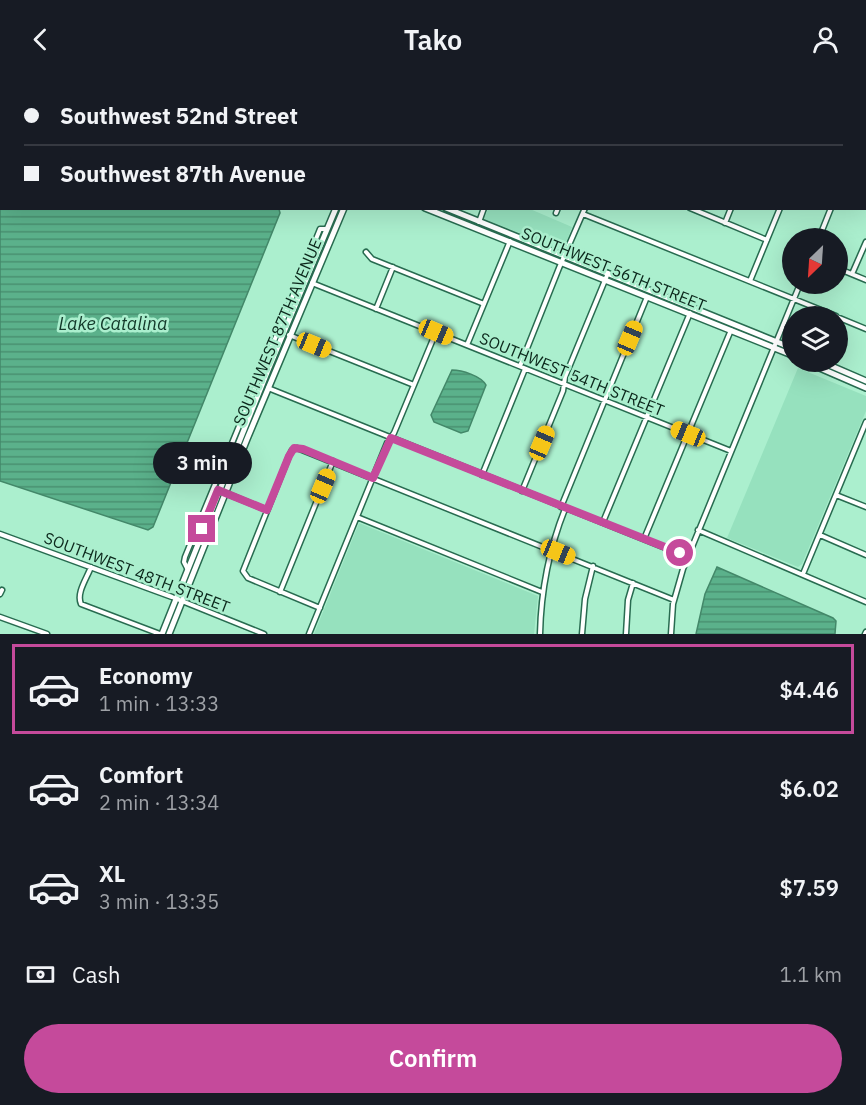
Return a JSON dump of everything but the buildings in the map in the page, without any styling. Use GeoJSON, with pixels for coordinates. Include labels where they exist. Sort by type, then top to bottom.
{"type":"FeatureCollection","features":[{"type":"Feature","properties":{"kind":"main road","name":"SOUTHWEST 87TH AVENUE"},"geometry":{"type":"LineString","coordinates":[[169,634],[187,568],[238,434],[335,210]]}},
{"type":"Feature","properties":{"kind":"main road","name":"SOUTHWEST 87TH AVENUE"},"geometry":{"type":"LineString","coordinates":[[161,634],[225,493],[311,282],[343,210]]}},
{"type":"Feature","properties":{"kind":"main road","name":"SOUTHWEST 56TH STREET"},"geometry":{"type":"LineString","coordinates":[[431,210],[565,256],[782,349]]}},
{"type":"Feature","properties":{"kind":"main road","name":"SOUTHWEST 56TH STREET"},"geometry":{"type":"LineString","coordinates":[[451,210],[561,262],[647,297],[691,310],[731,330],[782,346]]}},
{"type":"Feature","properties":{"kind":"main road"},"geometry":{"type":"LineString","coordinates":[[327,229],[331,234],[330,239]]}},
{"type":"Feature","properties":{"kind":"main road"},"geometry":{"type":"LineString","coordinates":[[829,372],[866,388]]}},
{"type":"Feature","properties":{"kind":"main road"},"geometry":{"type":"LineString","coordinates":[[845,372],[866,381]]}},
{"type":"Feature","properties":{"kind":"main road"},"geometry":{"type":"LineString","coordinates":[[238,434],[247,438]]}},
{"type":"Feature","properties":{"kind":"street"},"geometry":{"type":"LineString","coordinates":[[479,222],[483,210]]}},
{"type":"Feature","properties":{"kind":"street"},"geometry":{"type":"LineString","coordinates":[[520,366],[584,210]]}},
{"type":"Feature","properties":{"kind":"street"},"geometry":{"type":"LineString","coordinates":[[695,210],[767,240]]}},
{"type":"Feature","properties":{"kind":"street"},"geometry":{"type":"LineString","coordinates":[[725,223],[730,210]]}},
{"type":"Feature","properties":{"kind":"street"},"geometry":{"type":"LineString","coordinates":[[750,281],[779,210]]}},
{"type":"Feature","properties":{"kind":"street"},"geometry":{"type":"LineString","coordinates":[[823,228],[830,210]]}},
{"type":"Feature","properties":{"kind":"street"},"geometry":{"type":"LineString","coordinates":[[583,214],[811,306]]}},
{"type":"Feature","properties":{"kind":"street","name":"SOUTHWEST 87TH AVENUE"},"geometry":{"type":"LineString","coordinates":[[187,568],[184,562],[185,557],[238,434],[319,231],[322,228],[327,229]]}},
{"type":"Feature","properties":{"kind":"street"},"geometry":{"type":"LineString","coordinates":[[467,345],[511,238]]}},
{"type":"Feature","properties":{"kind":"street"},"geometry":{"type":"LineString","coordinates":[[852,274],[866,242]]}},
{"type":"Feature","properties":{"kind":"street"},"geometry":{"type":"LineString","coordinates":[[366,252],[372,259],[484,304]]}},
{"type":"Feature","properties":{"kind":"street"},"geometry":{"type":"LineString","coordinates":[[376,309],[393,267]]}},
{"type":"Feature","properties":{"kind":"street"},"geometry":{"type":"LineString","coordinates":[[848,272],[866,280]]}},
{"type":"Feature","properties":{"kind":"street"},"geometry":{"type":"LineString","coordinates":[[522,491],[565,377],[608,273]]}},
{"type":"Feature","properties":{"kind":"street","name":"SOUTHWEST 54TH STREET"},"geometry":{"type":"LineString","coordinates":[[305,280],[731,451]]}},
{"type":"Feature","properties":{"kind":"street"},"geometry":{"type":"LineString","coordinates":[[671,634],[674,600],[688,557],[796,294]]}},
{"type":"Feature","properties":{"kind":"street"},"geometry":{"type":"LineString","coordinates":[[540,634],[542,592],[563,508],[647,297]]}},
{"type":"Feature","properties":{"kind":"street"},"geometry":{"type":"LineString","coordinates":[[603,522],[691,310]]}},
{"type":"Feature","properties":{"kind":"street"},"geometry":{"type":"LineString","coordinates":[[848,322],[866,329]]}},
{"type":"Feature","properties":{"kind":"street"},"geometry":{"type":"LineString","coordinates":[[644,539],[731,330]]}},
{"type":"Feature","properties":{"kind":"street"},"geometry":{"type":"LineString","coordinates":[[283,332],[414,385]]}},
{"type":"Feature","properties":{"kind":"street"},"geometry":{"type":"LineString","coordinates":[[309,634],[436,332]]}},
{"type":"Feature","properties":{"kind":"street"},"geometry":{"type":"LineString","coordinates":[[482,475],[525,369]]}},
{"type":"Feature","properties":{"kind":"street"},"geometry":{"type":"LineString","coordinates":[[261,385],[688,557]]}},
{"type":"Feature","properties":{"kind":"street"},"geometry":{"type":"LineString","coordinates":[[803,574],[866,422]]}},
{"type":"Feature","properties":{"kind":"street"},"geometry":{"type":"LineString","coordinates":[[320,608],[248,579],[243,574],[244,565],[294,448],[303,449],[674,600]]}},
{"type":"Feature","properties":{"kind":"street"},"geometry":{"type":"LineString","coordinates":[[280,592],[333,461]]}},
{"type":"Feature","properties":{"kind":"street"},"geometry":{"type":"LineString","coordinates":[[218,490],[267,510]]}},
{"type":"Feature","properties":{"kind":"street"},"geometry":{"type":"LineString","coordinates":[[836,495],[866,507]]}},
{"type":"Feature","properties":{"kind":"street"},"geometry":{"type":"LineString","coordinates":[[357,517],[542,592]]}},
{"type":"Feature","properties":{"kind":"street"},"geometry":{"type":"LineString","coordinates":[[698,530],[866,602]]}},
{"type":"Feature","properties":{"kind":"street","name":"SOUTHWEST 48TH STREET"},"geometry":{"type":"LineString","coordinates":[[0,534],[264,634]]}},
{"type":"Feature","properties":{"kind":"street"},"geometry":{"type":"LineString","coordinates":[[820,535],[866,555]]}},
{"type":"Feature","properties":{"kind":"street"},"geometry":{"type":"LineString","coordinates":[[582,634],[585,599],[593,566]]}},
{"type":"Feature","properties":{"kind":"street"},"geometry":{"type":"LineString","coordinates":[[91,567],[79,600],[88,608],[161,634]]}},
{"type":"Feature","properties":{"kind":"street"},"geometry":{"type":"LineString","coordinates":[[626,634],[628,600],[633,583]]}},
{"type":"Feature","properties":{"kind":"street"},"geometry":{"type":"LineString","coordinates":[[0,617],[47,634]]}},
{"type":"Feature","properties":{"kind":"street"},"geometry":{"type":"LineString","coordinates":[[246,633],[248,628]]}},
{"type":"Feature","properties":{"kind":"shaded area"},"geometry":{"type":"Polygon","coordinates":[[[488,210],[532,210],[572,227],[564,248],[560,249],[484,219],[488,210]]]}},
{"type":"Feature","properties":{"kind":"shaded area"},"geometry":{"type":"Polygon","coordinates":[[[796,372],[808,372],[866,396],[866,411],[802,564],[798,567],[727,538],[796,372]]]}},
{"type":"Feature","properties":{"kind":"shaded area"},"geometry":{"type":"Polygon","coordinates":[[[359,523],[538,596],[534,634],[314,634],[359,523]]]}},
{"type":"Feature","properties":{"kind":"water","name":"Lake Catalina"},"geometry":{"type":"Polygon","coordinates":[[[0,210],[279,210],[280,213],[153,527],[148,530],[0,481],[0,210]]]}},
{"type":"Feature","properties":{"kind":"water"},"geometry":{"type":"Polygon","coordinates":[[[452,370],[471,374],[486,385],[468,431],[461,433],[434,422],[431,415],[452,370]]]}},
{"type":"Feature","properties":{"kind":"water"},"geometry":{"type":"Polygon","coordinates":[[[717,567],[833,618],[836,621],[835,634],[696,634],[705,594],[717,567]]]}},
{"type":"Feature","properties":{"kind":"route"},"geometry":{"type":"LineString","coordinates":[[202,529],[218,490],[267,510],[294,448],[303,449],[373,478],[391,438],[680,553]]}}]}
